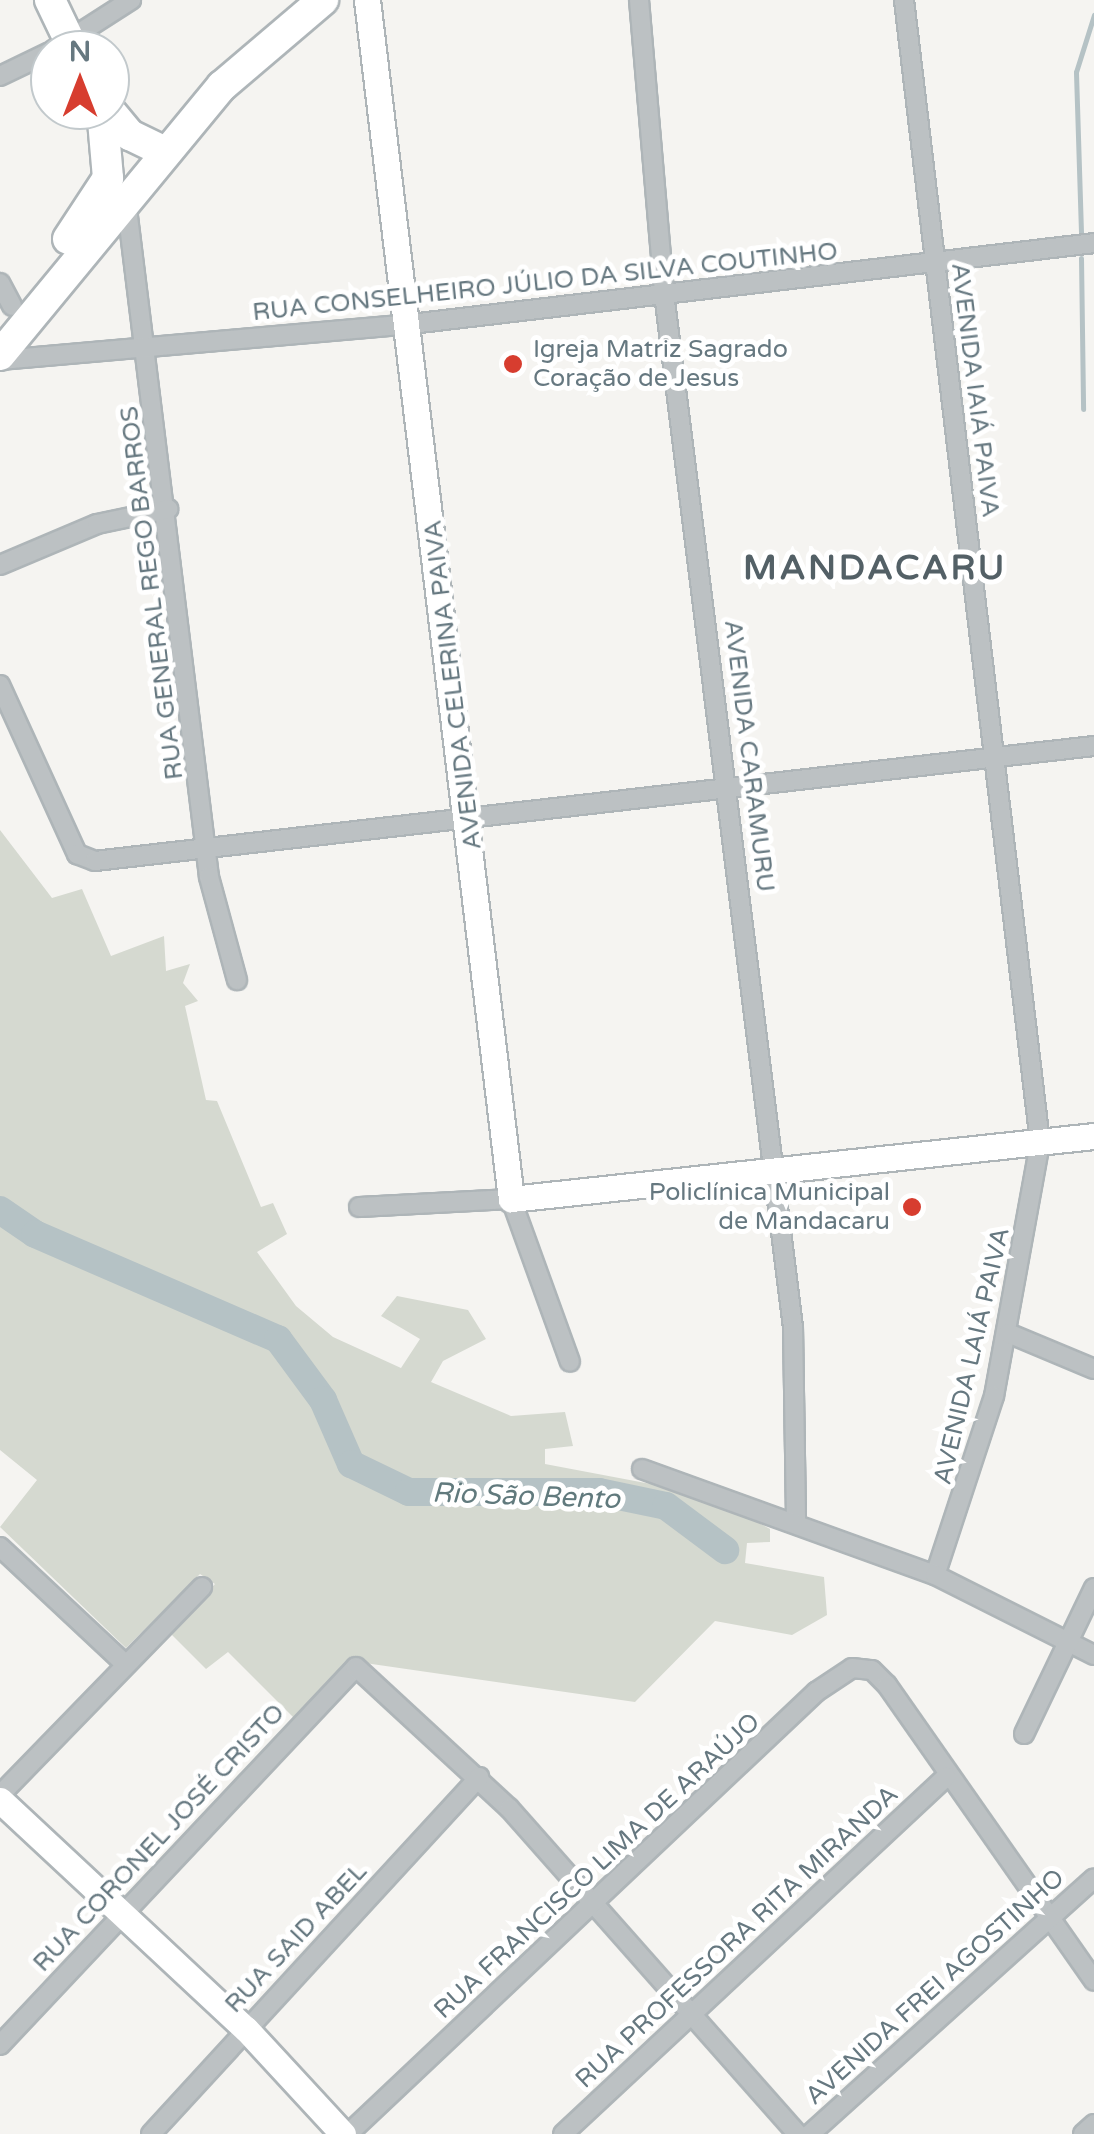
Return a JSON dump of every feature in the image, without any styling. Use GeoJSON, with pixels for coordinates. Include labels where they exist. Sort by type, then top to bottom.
{"type":"FeatureCollection","features":[{"type":"Feature","properties":{"kind":"main road"},"geometry":{"type":"LineString","coordinates":[[50,0],[58,30]]}},
{"type":"Feature","properties":{"kind":"main road"},"geometry":{"type":"LineString","coordinates":[[0,358],[126,198],[222,86],[323,0]]}},
{"type":"Feature","properties":{"kind":"main road"},"geometry":{"type":"LineString","coordinates":[[130,127],[165,152]]}},
{"type":"Feature","properties":{"kind":"main road"},"geometry":{"type":"LineString","coordinates":[[4,304],[99,196],[110,158],[108,130]]}},
{"type":"Feature","properties":{"kind":"street"},"geometry":{"type":"LineString","coordinates":[[88,30],[131,0]]}},
{"type":"Feature","properties":{"kind":"street","name":"AVENIDA CELERINA PAIVA"},"geometry":{"type":"LineString","coordinates":[[367,0],[411,324],[511,1200],[570,1362]]}},
{"type":"Feature","properties":{"kind":"street","name":"AVENIDA CARAMURU"},"geometry":{"type":"LineString","coordinates":[[639,0],[664,293],[775,1170],[799,1412],[796,1519]]}},
{"type":"Feature","properties":{"kind":"street","name":"AVENIDA IAIÁ PAIVA"},"geometry":{"type":"LineString","coordinates":[[904,0],[1040,1142]]}},
{"type":"Feature","properties":{"kind":"street"},"geometry":{"type":"LineString","coordinates":[[0,76],[30,62]]}},
{"type":"Feature","properties":{"kind":"street","name":"RUA GENERAL REGO BARROS"},"geometry":{"type":"LineString","coordinates":[[126,198],[150,351],[214,910],[237,980]]}},
{"type":"Feature","properties":{"kind":"street","name":"RUA CONSELHEIRO JÚLIO DA SILVA COUTINHO"},"geometry":{"type":"LineString","coordinates":[[0,358],[150,351],[411,324],[1094,243]]}},
{"type":"Feature","properties":{"kind":"street"},"geometry":{"type":"LineString","coordinates":[[0,565],[109,520],[168,509]]}},
{"type":"Feature","properties":{"kind":"street"},"geometry":{"type":"LineString","coordinates":[[0,685],[76,854],[113,858],[207,844],[469,824],[1094,746]]}},
{"type":"Feature","properties":{"kind":"street"},"geometry":{"type":"LineString","coordinates":[[359,1207],[511,1200],[1094,1136]]}},
{"type":"Feature","properties":{"kind":"street","name":"AVENIDA LAIÁ PAIVA"},"geometry":{"type":"LineString","coordinates":[[935,1576],[966,1497],[1008,1333],[1040,1142]]}},
{"type":"Feature","properties":{"kind":"street"},"geometry":{"type":"LineString","coordinates":[[1008,1333],[1094,1370]]}},
{"type":"Feature","properties":{"kind":"street"},"geometry":{"type":"LineString","coordinates":[[642,1469],[796,1519],[935,1576],[1072,1640],[1094,1655]]}},
{"type":"Feature","properties":{"kind":"street"},"geometry":{"type":"LineString","coordinates":[[0,1547],[124,1662]]}},
{"type":"Feature","properties":{"kind":"street"},"geometry":{"type":"LineString","coordinates":[[202,1587],[124,1662],[0,1798],[246,2029],[346,2134]]}},
{"type":"Feature","properties":{"kind":"street"},"geometry":{"type":"LineString","coordinates":[[1024,1734],[1094,1588]]}},
{"type":"Feature","properties":{"kind":"street","name":"RUA CORONEL JOSÉ CRISTO"},"geometry":{"type":"LineString","coordinates":[[0,2046],[120,1910],[356,1666],[479,1777]]}},
{"type":"Feature","properties":{"kind":"street","name":"RUA FRANCISCO LIMA DE ARAÚJO"},"geometry":{"type":"LineString","coordinates":[[346,2134],[840,1674],[864,1666],[887,1685],[946,1776]]}},
{"type":"Feature","properties":{"kind":"street"},"geometry":{"type":"LineString","coordinates":[[946,1776],[1094,1981]]}},
{"type":"Feature","properties":{"kind":"street","name":"RUA PROFESSORA RITA MIRANDA"},"geometry":{"type":"LineString","coordinates":[[562,2134],[946,1776]]}},
{"type":"Feature","properties":{"kind":"street"},"geometry":{"type":"LineString","coordinates":[[479,1777],[796,2134]]}},
{"type":"Feature","properties":{"kind":"street","name":"RUA SAID ABEL"},"geometry":{"type":"LineString","coordinates":[[150,2134],[479,1777]]}},
{"type":"Feature","properties":{"kind":"street","name":"AVENIDA FREI AGOSTINHO"},"geometry":{"type":"LineString","coordinates":[[810,2134],[1094,1878]]}},
{"type":"Feature","properties":{"kind":"street"},"geometry":{"type":"LineString","coordinates":[[1083,2134],[1094,2124]]}},
{"type":"Feature","properties":{"kind":"shaded area"},"geometry":{"type":"Polygon","coordinates":[[[0,830],[52,898],[82,889],[111,956],[164,936],[166,971],[190,964],[183,983],[198,1001],[185,1006],[206,1100],[217,1101],[261,1207],[273,1203],[287,1234],[257,1252],[296,1306],[333,1337],[401,1368],[420,1339],[381,1316],[397,1296],[468,1310],[486,1339],[443,1361],[431,1382],[511,1416],[565,1412],[573,1446],[545,1449],[545,1464],[709,1495],[770,1529],[770,1542],[747,1543],[745,1563],[824,1577],[827,1615],[792,1635],[715,1621],[635,1702],[358,1662],[298,1722],[228,1652],[206,1669],[168,1631],[215,1584],[200,1574],[126,1648],[0,1527],[37,1480],[0,1450],[0,830]]]}},
{"type":"Feature","properties":{"kind":"waterway"},"geometry":{"type":"LineString","coordinates":[[1081,232],[1076,72],[1094,15]]}},
{"type":"Feature","properties":{"kind":"waterway"},"geometry":{"type":"LineString","coordinates":[[1081,258],[1083,409]]}},
{"type":"Feature","properties":{"kind":"waterway","name":"Rio São Bento"},"geometry":{"type":"LineString","coordinates":[[0,1210],[35,1234],[278,1339],[323,1400],[351,1464],[409,1492],[599,1492],[666,1506],[725,1550]]}},
{"type":"Feature","properties":{"kind":"place","name":"Igreja Matriz Sagrado Coração de Jesus"},"geometry":{"type":"Point","coordinates":[513,364]}},
{"type":"Feature","properties":{"kind":"place","name":"Policlínica Municipal de Mandacaru"},"geometry":{"type":"Point","coordinates":[912,1207]}},
{"type":"Feature","properties":{"kind":"district","name":"MANDACARU"},"geometry":{"type":"Point","coordinates":[875,568]}}]}
